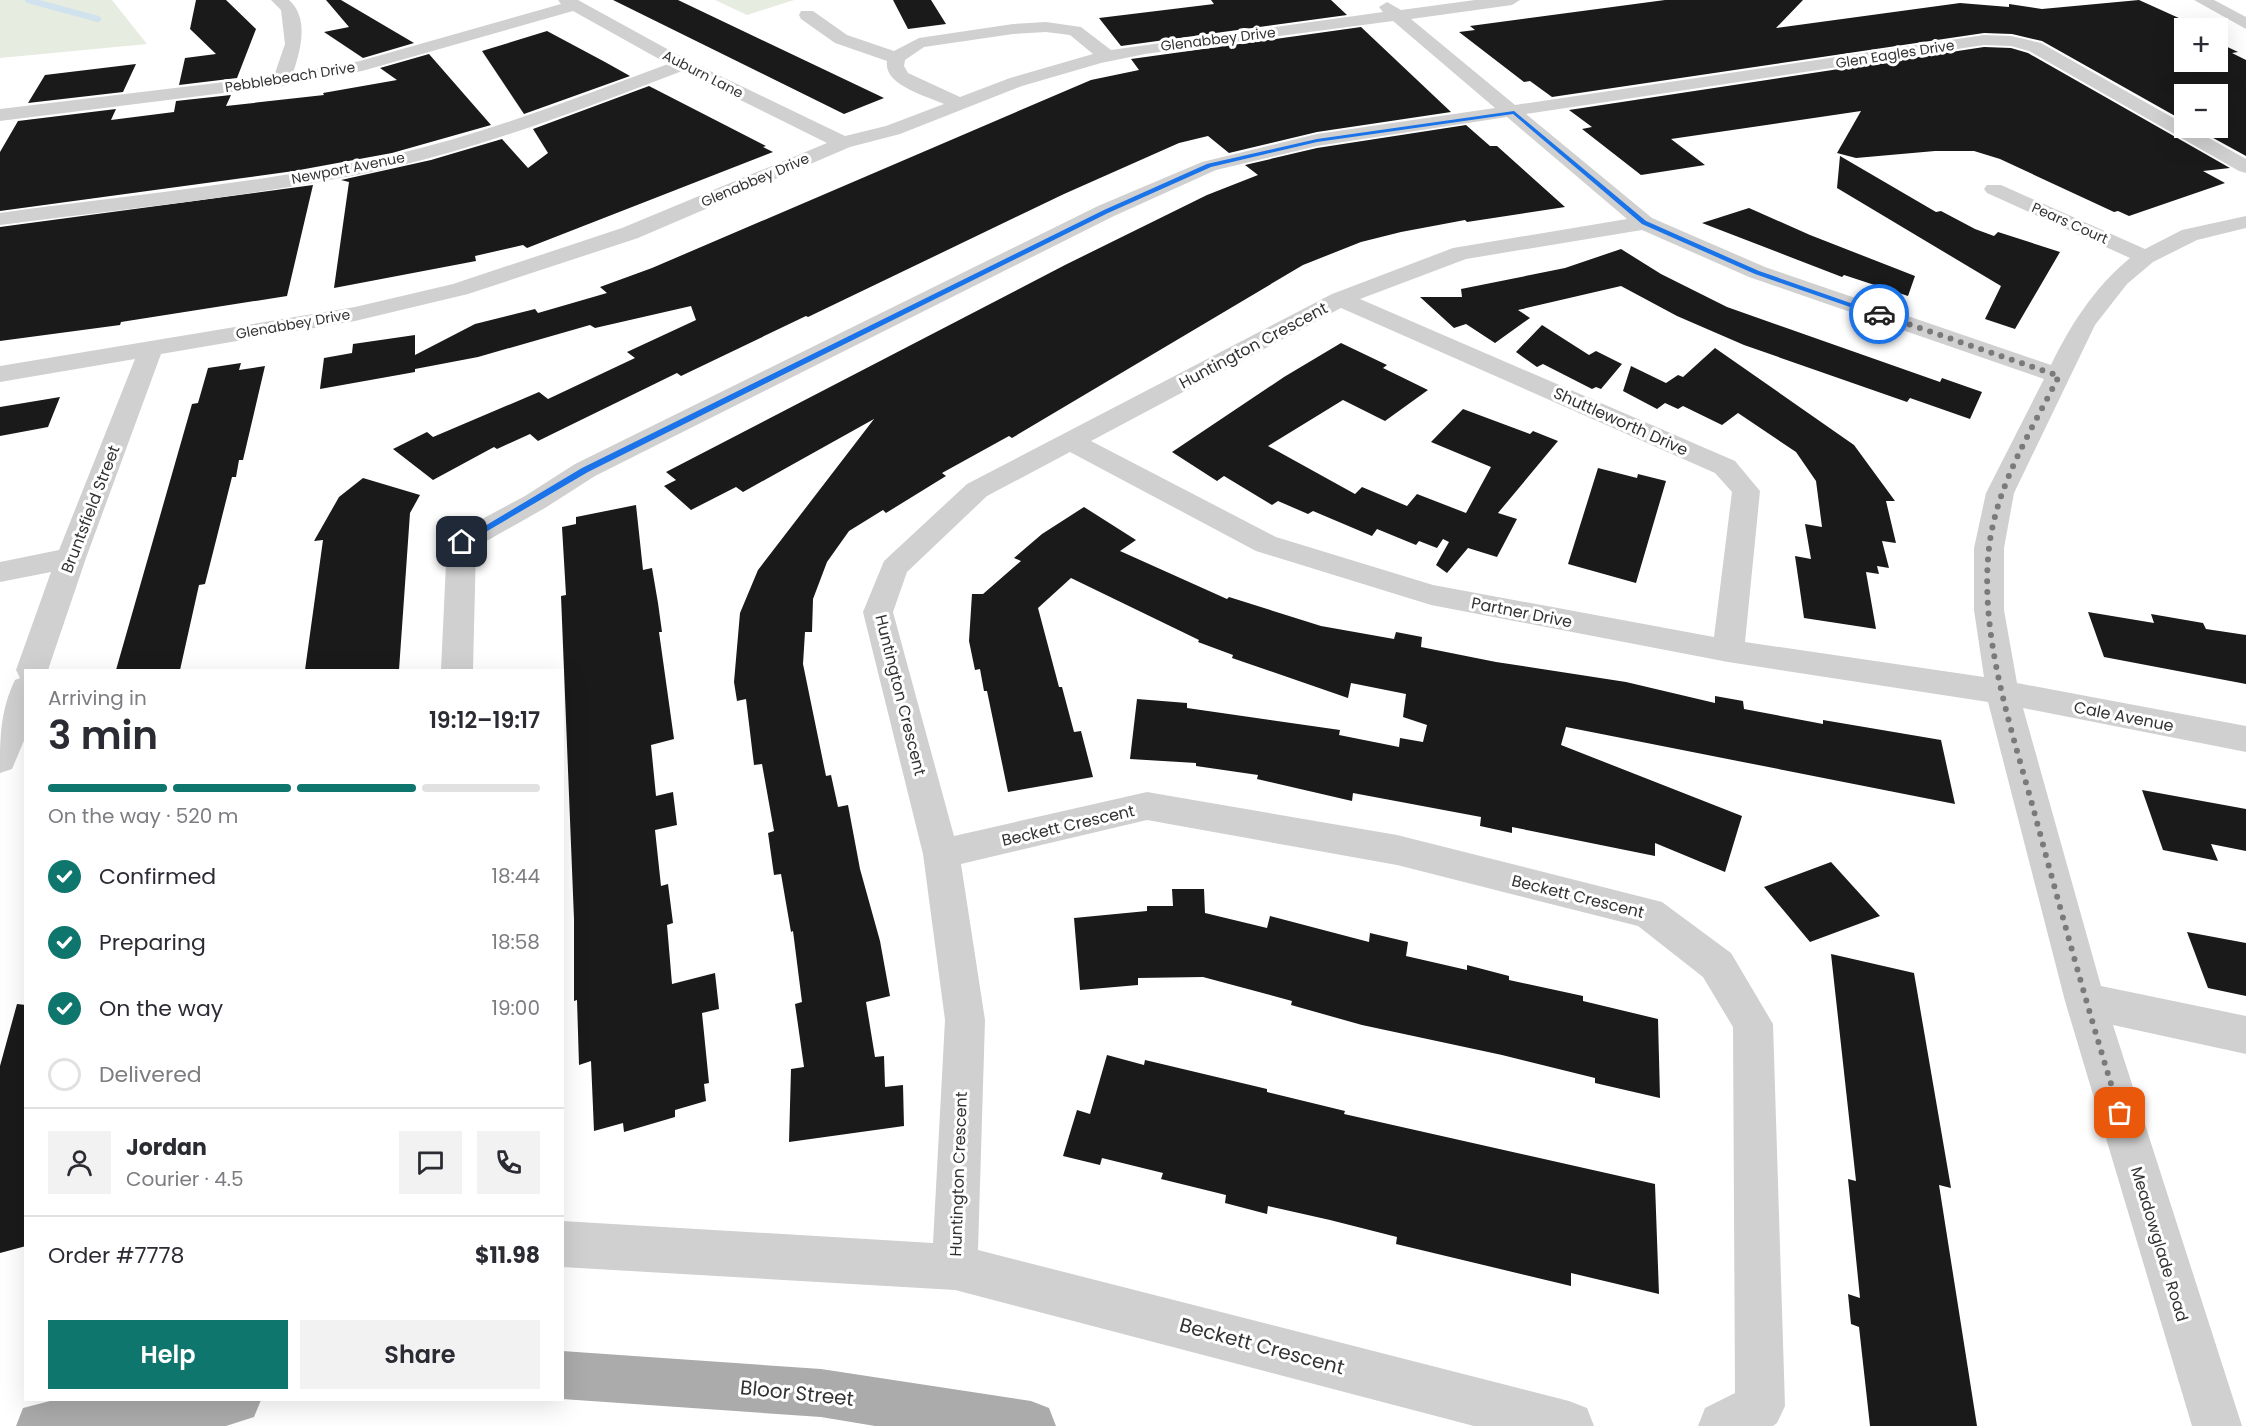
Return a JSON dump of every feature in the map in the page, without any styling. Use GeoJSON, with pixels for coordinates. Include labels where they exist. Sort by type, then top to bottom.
{"type":"FeatureCollection","features":[{"type":"Feature","properties":{"kind":"main road","name":"Bloor Street"},"geometry":{"type":"LineString","coordinates":[[564,1375],[821,1393],[1031,1426]]}},
{"type":"Feature","properties":{"kind":"main road"},"geometry":{"type":"LineString","coordinates":[[41,1426],[229,1401]]}},
{"type":"Feature","properties":{"kind":"street"},"geometry":{"type":"LineString","coordinates":[[279,0],[289,9],[294,44],[281,81]]}},
{"type":"Feature","properties":{"kind":"street"},"geometry":{"type":"LineString","coordinates":[[1378,0],[1644,223],[1757,272],[2059,376]]}},
{"type":"Feature","properties":{"kind":"street","name":"Glenabbey Drive"},"geometry":{"type":"LineString","coordinates":[[0,374],[355,314],[460,290],[630,233],[843,143],[893,130],[1016,82],[1107,56],[1145,48],[1512,0]]}},
{"type":"Feature","properties":{"kind":"street"},"geometry":{"type":"LineString","coordinates":[[2202,0],[2246,24]]}},
{"type":"Feature","properties":{"kind":"street","name":"Pebblebeach Drive"},"geometry":{"type":"LineString","coordinates":[[0,115],[281,81],[362,66],[570,2]]}},
{"type":"Feature","properties":{"kind":"street","name":"Auburn Lane"},"geometry":{"type":"LineString","coordinates":[[570,2],[683,65],[843,143]]}},
{"type":"Feature","properties":{"kind":"street"},"geometry":{"type":"LineString","coordinates":[[807,15],[842,39],[896,58]]}},
{"type":"Feature","properties":{"kind":"street"},"geometry":{"type":"LineString","coordinates":[[960,104],[901,77],[895,66],[896,58],[919,43],[1013,29],[1046,27],[1075,31],[1107,56]]}},
{"type":"Feature","properties":{"kind":"street","name":"Glen Eagles Drive"},"geometry":{"type":"LineString","coordinates":[[1514,112],[1984,40],[2011,41],[2035,47],[2246,167]]}},
{"type":"Feature","properties":{"kind":"street","name":"Newport Avenue"},"geometry":{"type":"LineString","coordinates":[[0,219],[282,181],[392,161],[435,150],[564,109],[683,65]]}},
{"type":"Feature","properties":{"kind":"street"},"geometry":{"type":"LineString","coordinates":[[457,669],[462,542],[585,470],[1106,211],[1209,166],[1317,140],[1514,112]]}},
{"type":"Feature","properties":{"kind":"street","name":"Pears Court"},"geometry":{"type":"LineString","coordinates":[[1994,189],[2145,257]]}},
{"type":"Feature","properties":{"kind":"street","name":"Meadowglade Road"},"geometry":{"type":"LineString","coordinates":[[2217,1426],[2085,1000],[2002,692],[1989,610],[1989,548],[2000,493],[2084,323],[2119,279],[2145,257],[2190,235],[2246,222]]}},
{"type":"Feature","properties":{"kind":"street","name":"Huntington Crescent"},"geometry":{"type":"LineString","coordinates":[[564,1244],[955,1267],[965,1020],[941,854],[879,612],[894,568],[977,490],[1340,299],[1461,253],[1644,223]]}},
{"type":"Feature","properties":{"kind":"street","name":"Shuttleworth Drive"},"geometry":{"type":"LineString","coordinates":[[1340,299],[1725,467],[1746,491],[1728,651]]}},
{"type":"Feature","properties":{"kind":"street","name":"Bruntsfield Street"},"geometry":{"type":"LineString","coordinates":[[32,669],[71,558],[151,349]]}},
{"type":"Feature","properties":{"kind":"street","name":"Partner Drive"},"geometry":{"type":"LineString","coordinates":[[1070,441],[1266,544],[1431,595],[1728,651],[2002,692]]}},
{"type":"Feature","properties":{"kind":"street"},"geometry":{"type":"LineString","coordinates":[[0,572],[71,558]]}},
{"type":"Feature","properties":{"kind":"street","name":"Cale Avenue"},"geometry":{"type":"LineString","coordinates":[[2002,692],[2246,739]]}},
{"type":"Feature","properties":{"kind":"street"},"geometry":{"type":"LineString","coordinates":[[0,760],[24,694]]}},
{"type":"Feature","properties":{"kind":"street","name":"Beckett Crescent"},"geometry":{"type":"LineString","coordinates":[[941,854],[1147,806],[1397,850],[1649,913],[1717,965],[1753,1024],[1760,1406],[1723,1426]]}},
{"type":"Feature","properties":{"kind":"street"},"geometry":{"type":"LineString","coordinates":[[2085,1000],[2246,1035]]}},
{"type":"Feature","properties":{"kind":"street","name":"Beckett Crescent"},"geometry":{"type":"LineString","coordinates":[[955,1267],[1569,1426]]}},
{"type":"Feature","properties":{"kind":"shaded area"},"geometry":{"type":"Polygon","coordinates":[[[0,0],[112,0],[147,44],[0,58],[0,0]]]}},
{"type":"Feature","properties":{"kind":"shaded area"},"geometry":{"type":"Polygon","coordinates":[[[715,0],[794,0],[747,15],[715,0]]]}},
{"type":"Feature","properties":{"kind":"building"},"geometry":{"type":"Polygon","coordinates":[[[196,0],[226,0],[256,29],[237,78],[179,85],[185,58],[216,54],[190,29],[196,0]]]}},
{"type":"Feature","properties":{"kind":"building"},"geometry":{"type":"Polygon","coordinates":[[[326,0],[341,0],[414,43],[363,58],[324,32],[349,27],[326,0]]]}},
{"type":"Feature","properties":{"kind":"building"},"geometry":{"type":"Polygon","coordinates":[[[613,0],[678,0],[884,98],[844,114],[613,0]]]}},
{"type":"Feature","properties":{"kind":"building"},"geometry":{"type":"Polygon","coordinates":[[[893,0],[931,0],[946,24],[908,29],[893,0]]]}},
{"type":"Feature","properties":{"kind":"building"},"geometry":{"type":"Polygon","coordinates":[[[1211,0],[1331,0],[1347,15],[1121,46],[1099,18],[1214,4],[1211,0]]]}},
{"type":"Feature","properties":{"kind":"building"},"geometry":{"type":"Polygon","coordinates":[[[1665,0],[1803,0],[1776,28],[1960,3],[2009,7],[2009,4],[2042,9],[2139,0],[2179,18],[2174,18],[2174,72],[2228,72],[2228,47],[2238,52],[2232,53],[2246,60],[2246,156],[2213,138],[2228,138],[2228,84],[2174,84],[2174,115],[2042,41],[2012,34],[1984,33],[1552,97],[1530,81],[1524,82],[1459,32],[1475,30],[1470,26],[1665,0]]]}},
{"type":"Feature","properties":{"kind":"building"},"geometry":{"type":"Polygon","coordinates":[[[1361,27],[1451,112],[1317,132],[1229,153],[1208,136],[1179,143],[1064,194],[681,376],[677,373],[538,441],[530,434],[497,449],[494,447],[433,480],[393,449],[427,432],[433,437],[539,392],[548,399],[635,358],[627,352],[696,320],[691,306],[595,328],[590,325],[478,357],[415,369],[415,372],[320,389],[324,358],[352,353],[353,344],[415,335],[415,355],[475,324],[535,309],[538,313],[607,293],[600,287],[652,268],[1091,80],[1139,70],[1131,59],[1361,27]]]}},
{"type":"Feature","properties":{"kind":"building"},"geometry":{"type":"Polygon","coordinates":[[[547,31],[630,76],[524,114],[482,51],[547,31]]]}},
{"type":"Feature","properties":{"kind":"building"},"geometry":{"type":"Polygon","coordinates":[[[1984,47],[2011,48],[2028,53],[2230,168],[2203,171],[2225,183],[2129,216],[2118,211],[2114,212],[2000,159],[1974,151],[1935,151],[1856,158],[1837,153],[1861,111],[1671,139],[1705,165],[1641,175],[1582,129],[1592,127],[1569,110],[1984,47]]]}},
{"type":"Feature","properties":{"kind":"building"},"geometry":{"type":"Polygon","coordinates":[[[429,54],[491,125],[392,153],[294,171],[0,211],[0,152],[18,121],[116,109],[111,120],[174,112],[176,101],[231,95],[226,106],[324,95],[323,93],[397,80],[380,68],[429,54]]]}},
{"type":"Feature","properties":{"kind":"building"},"geometry":{"type":"Polygon","coordinates":[[[136,64],[123,92],[28,103],[45,75],[136,64]]]}},
{"type":"Feature","properties":{"kind":"building"},"geometry":{"type":"Polygon","coordinates":[[[649,86],[766,146],[763,147],[773,152],[527,248],[523,245],[475,256],[476,261],[334,288],[349,182],[341,180],[431,160],[502,139],[528,168],[548,153],[533,129],[649,86]]]}},
{"type":"Feature","properties":{"kind":"building"},"geometry":{"type":"Polygon","coordinates":[[[1466,125],[1490,146],[1497,146],[1565,207],[1467,222],[1465,220],[1401,232],[1361,242],[1303,265],[1012,438],[1009,436],[942,473],[946,476],[886,513],[883,510],[849,531],[827,562],[813,599],[812,632],[805,632],[803,664],[826,776],[831,775],[838,807],[848,805],[860,869],[880,941],[890,996],[866,1002],[875,1057],[884,1056],[885,1087],[903,1085],[904,1126],[789,1142],[791,1069],[804,1067],[795,1004],[802,1002],[793,931],[791,932],[781,874],[774,875],[768,833],[774,831],[762,764],[754,765],[746,699],[737,701],[734,682],[740,613],[758,570],[874,419],[743,492],[736,487],[691,510],[664,486],[676,480],[666,472],[1065,265],[1207,195],[1258,175],[1245,165],[1317,148],[1466,125]]]}},
{"type":"Feature","properties":{"kind":"building"},"geometry":{"type":"Polygon","coordinates":[[[1840,156],[1936,212],[1941,211],[1994,236],[1998,232],[2060,252],[2015,329],[1985,319],[2001,286],[1837,188],[1840,156]]]}},
{"type":"Feature","properties":{"kind":"building"},"geometry":{"type":"Polygon","coordinates":[[[313,185],[287,296],[121,322],[120,325],[0,341],[0,227],[313,185]]]}},
{"type":"Feature","properties":{"kind":"building"},"geometry":{"type":"Polygon","coordinates":[[[1749,208],[1810,235],[1915,276],[1908,296],[1844,275],[1842,277],[1702,223],[1749,208]]]}},
{"type":"Feature","properties":{"kind":"building"},"geometry":{"type":"Polygon","coordinates":[[[1621,249],[1661,274],[1727,307],[1940,382],[1942,378],[1982,392],[1970,419],[1910,398],[1907,402],[1744,345],[1677,316],[1621,286],[1518,310],[1530,318],[1495,343],[1466,324],[1454,328],[1420,297],[1462,297],[1461,289],[1565,268],[1621,249]]]}},
{"type":"Feature","properties":{"kind":"building"},"geometry":{"type":"Polygon","coordinates":[[[1542,325],[1589,355],[1596,351],[1622,364],[1601,389],[1596,387],[1592,389],[1543,364],[1537,367],[1516,352],[1542,325]]]}},
{"type":"Feature","properties":{"kind":"building"},"geometry":{"type":"Polygon","coordinates":[[[1341,343],[1387,365],[1383,368],[1428,390],[1385,421],[1343,400],[1268,446],[1355,494],[1362,487],[1407,506],[1417,494],[1466,513],[1491,467],[1431,442],[1463,409],[1530,434],[1533,431],[1558,441],[1498,513],[1517,519],[1497,557],[1468,548],[1447,573],[1436,565],[1449,542],[1443,539],[1437,548],[1419,541],[1416,545],[1377,529],[1372,536],[1313,511],[1308,514],[1278,501],[1272,505],[1224,476],[1217,481],[1172,452],[1284,377],[1341,343]]]}},
{"type":"Feature","properties":{"kind":"building"},"geometry":{"type":"Polygon","coordinates":[[[1715,348],[1854,445],[1895,501],[1886,501],[1896,543],[1882,541],[1889,568],[1877,566],[1879,574],[1866,572],[1876,629],[1804,618],[1795,556],[1811,559],[1805,524],[1822,527],[1816,481],[1796,452],[1738,413],[1722,425],[1683,406],[1678,409],[1665,403],[1657,409],[1623,391],[1631,366],[1666,383],[1678,375],[1683,377],[1715,348]]]}},
{"type":"Feature","properties":{"kind":"building"},"geometry":{"type":"Polygon","coordinates":[[[241,363],[239,370],[265,366],[243,460],[239,460],[236,477],[232,477],[205,584],[199,585],[180,669],[116,669],[192,404],[198,403],[208,368],[241,363]]]}},
{"type":"Feature","properties":{"kind":"building"},"geometry":{"type":"Polygon","coordinates":[[[60,397],[48,427],[0,436],[0,407],[60,397]]]}},
{"type":"Feature","properties":{"kind":"building"},"geometry":{"type":"Polygon","coordinates":[[[1598,468],[1637,478],[1638,474],[1666,481],[1636,583],[1568,564],[1598,468]]]}},
{"type":"Feature","properties":{"kind":"building"},"geometry":{"type":"Polygon","coordinates":[[[363,478],[420,495],[410,513],[399,669],[305,669],[323,540],[314,541],[339,497],[363,478]]]}},
{"type":"Feature","properties":{"kind":"building"},"geometry":{"type":"Polygon","coordinates":[[[636,505],[643,570],[652,568],[658,603],[662,632],[659,632],[674,739],[651,745],[656,796],[673,792],[677,825],[655,830],[661,886],[668,884],[673,923],[667,925],[672,984],[715,973],[719,1009],[702,1013],[709,1083],[704,1084],[706,1101],[675,1110],[675,1117],[624,1132],[623,1123],[594,1131],[591,1061],[579,1065],[577,1000],[574,1001],[574,919],[561,596],[566,595],[562,527],[576,524],[576,517],[636,505]]]}},
{"type":"Feature","properties":{"kind":"building"},"geometry":{"type":"Polygon","coordinates":[[[1084,507],[1136,540],[1120,551],[1227,599],[1229,597],[1321,626],[1394,639],[1396,632],[1422,637],[1421,647],[1496,662],[1626,682],[1715,703],[1715,696],[1743,701],[1744,709],[1823,724],[1823,720],[1941,740],[1955,804],[1566,727],[1561,745],[1742,816],[1725,872],[1655,843],[1655,856],[1512,827],[1512,833],[1480,826],[1481,817],[1353,793],[1352,801],[1257,779],[1258,775],[1196,766],[1196,763],[1130,759],[1137,699],[1187,703],[1187,708],[1340,730],[1339,735],[1399,747],[1400,738],[1423,742],[1427,725],[1403,717],[1406,694],[1351,683],[1348,698],[1232,658],[1233,655],[1198,642],[1199,640],[1071,578],[1038,608],[1059,687],[1062,687],[1074,732],[1081,731],[1093,777],[1008,792],[987,691],[984,691],[980,669],[975,670],[969,641],[972,594],[983,594],[1021,561],[1014,558],[1042,534],[1084,507]]]}},
{"type":"Feature","properties":{"kind":"building"},"geometry":{"type":"Polygon","coordinates":[[[2088,612],[2154,623],[2151,614],[2203,623],[2206,629],[2246,635],[2246,684],[2104,657],[2088,612]]]}},
{"type":"Feature","properties":{"kind":"building"},"geometry":{"type":"Polygon","coordinates":[[[2142,790],[2246,809],[2246,851],[2211,844],[2218,861],[2163,850],[2142,790]]]}},
{"type":"Feature","properties":{"kind":"building"},"geometry":{"type":"Polygon","coordinates":[[[1831,862],[1880,916],[1810,942],[1764,887],[1831,862]]]}},
{"type":"Feature","properties":{"kind":"building"},"geometry":{"type":"Polygon","coordinates":[[[1172,889],[1204,889],[1205,913],[1267,928],[1270,916],[1369,942],[1370,933],[1408,942],[1406,956],[1467,970],[1467,965],[1509,976],[1509,980],[1583,996],[1583,1001],[1658,1019],[1660,1098],[1595,1083],[1595,1078],[1502,1055],[1362,1025],[1291,1005],[1292,1001],[1203,977],[1138,978],[1138,985],[1080,990],[1074,918],[1147,911],[1147,906],[1173,906],[1172,889]]]}},
{"type":"Feature","properties":{"kind":"building"},"geometry":{"type":"Polygon","coordinates":[[[2187,932],[2246,943],[2246,996],[2208,988],[2187,932]]]}},
{"type":"Feature","properties":{"kind":"building"},"geometry":{"type":"Polygon","coordinates":[[[1831,954],[1914,973],[1951,1188],[1939,1185],[1977,1426],[1870,1426],[1859,1327],[1851,1324],[1848,1294],[1860,1298],[1848,1179],[1856,1181],[1831,954]]]}},
{"type":"Feature","properties":{"kind":"building"},"geometry":{"type":"Polygon","coordinates":[[[17,1004],[24,1005],[24,1247],[0,1253],[0,1066],[17,1004]]]}},
{"type":"Feature","properties":{"kind":"building"},"geometry":{"type":"Polygon","coordinates":[[[1107,1055],[1144,1065],[1145,1060],[1267,1089],[1267,1092],[1345,1111],[1344,1114],[1655,1184],[1659,1294],[1571,1273],[1571,1286],[1396,1244],[1397,1237],[1330,1220],[1268,1206],[1267,1214],[1225,1203],[1226,1195],[1161,1179],[1163,1173],[1102,1158],[1100,1165],[1063,1156],[1077,1110],[1090,1114],[1107,1055]]]}},
{"type":"Feature","properties":{"kind":"waterway"},"geometry":{"type":"LineString","coordinates":[[28,0],[98,19]]}},
{"type":"Feature","properties":{"kind":"way so far"},"geometry":{"type":"LineString","coordinates":[[1879,314],[2059,376],[2000,493],[1989,548],[1989,610],[2002,692],[2085,1000],[2120,1113]]}},
{"type":"Feature","properties":{"kind":"route"},"geometry":{"type":"LineString","coordinates":[[462,542],[535,502],[585,470],[1106,211],[1209,166],[1317,140],[1514,112],[1644,223],[1757,272],[1879,314]]}}]}
